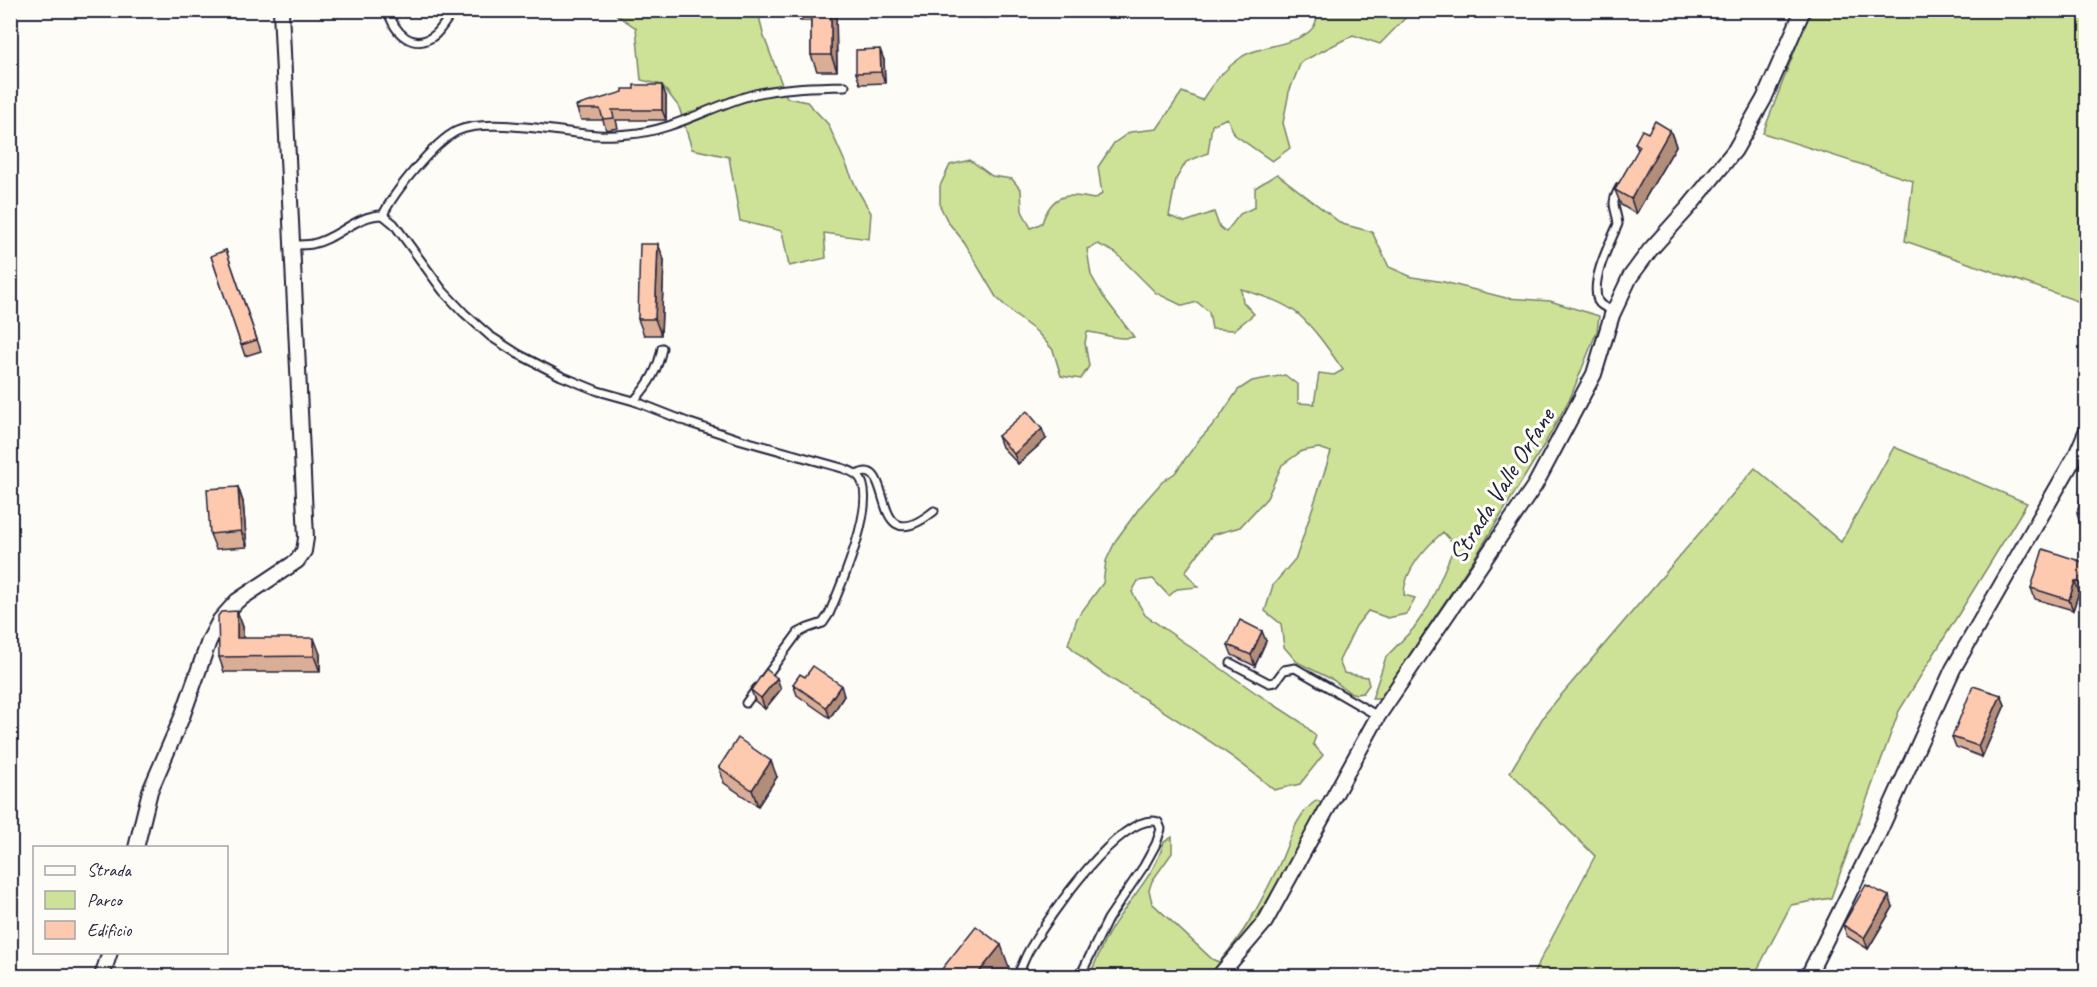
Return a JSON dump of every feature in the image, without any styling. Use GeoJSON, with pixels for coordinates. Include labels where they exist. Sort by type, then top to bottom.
{"type":"FeatureCollection","features":[{"type":"Feature","properties":{"kind":"street"},"geometry":{"type":"LineString","coordinates":[[136,846],[150,791],[182,717],[209,641],[219,620],[237,601],[297,561],[304,551],[306,538],[281,10]]}},
{"type":"Feature","properties":{"kind":"street","name":"Strada Valle Orfane"},"geometry":{"type":"LineString","coordinates":[[1219,976],[1265,922],[1378,716],[1535,485],[1594,374],[1614,311],[1630,277],[1735,150],[1764,99],[1803,10]]}},
{"type":"Feature","properties":{"kind":"street"},"geometry":{"type":"LineString","coordinates":[[1808,976],[1876,839],[1953,669],[2076,455],[2086,432]]}},
{"type":"Feature","properties":{"kind":"street"},"geometry":{"type":"LineString","coordinates":[[102,976],[109,954]]}},
{"type":"Feature","properties":{"kind":"lane"},"geometry":{"type":"LineString","coordinates":[[388,10],[391,21],[398,32],[407,40],[416,42],[427,40],[437,33],[453,10]]}},
{"type":"Feature","properties":{"kind":"lane"},"geometry":{"type":"LineString","coordinates":[[950,10],[984,13],[999,10]]}},
{"type":"Feature","properties":{"kind":"lane"},"geometry":{"type":"LineString","coordinates":[[383,215],[391,200],[427,156],[446,138],[458,131],[484,125],[600,136],[633,134],[666,128],[755,94],[811,87],[845,86]]}},
{"type":"Feature","properties":{"kind":"lane"},"geometry":{"type":"LineString","coordinates":[[1614,311],[1603,306],[1599,301],[1598,281],[1602,261],[1618,224],[1613,207],[1615,196],[1622,182]]}},
{"type":"Feature","properties":{"kind":"lane"},"geometry":{"type":"LineString","coordinates":[[293,245],[325,240],[366,217],[383,215],[394,224],[443,291],[490,336],[518,354],[561,376],[598,391],[634,400],[709,429],[842,468],[857,475],[863,486],[865,500],[862,521],[829,614],[823,623],[798,633],[746,703]]}},
{"type":"Feature","properties":{"kind":"lane"},"geometry":{"type":"LineString","coordinates":[[634,400],[652,378],[662,348]]}},
{"type":"Feature","properties":{"kind":"lane"},"geometry":{"type":"LineString","coordinates":[[857,475],[869,472],[877,480],[888,515],[892,521],[901,526],[914,525],[934,511]]}},
{"type":"Feature","properties":{"kind":"lane"},"geometry":{"type":"LineString","coordinates":[[1231,663],[1269,683],[1275,682],[1284,670],[1295,668],[1378,716]]}},
{"type":"Feature","properties":{"kind":"lane"},"geometry":{"type":"LineString","coordinates":[[1017,976],[1029,950],[1052,914],[1108,846],[1141,822],[1151,820],[1158,822],[1161,829],[1156,844],[1108,919],[1080,976]]}},
{"type":"Feature","properties":{"kind":"green space"},"geometry":{"type":"Polygon","coordinates":[[[611,11],[758,11],[763,34],[787,98],[807,102],[828,124],[857,189],[871,213],[869,239],[824,233],[826,258],[789,266],[782,231],[740,221],[729,157],[692,149],[679,107],[662,85],[641,80],[636,28],[611,11]]]}},
{"type":"Feature","properties":{"kind":"green space"},"geometry":{"type":"Polygon","coordinates":[[[1318,11],[1412,11],[1380,44],[1353,35],[1301,62],[1289,92],[1283,123],[1290,148],[1272,161],[1235,135],[1227,118],[1212,125],[1208,153],[1186,162],[1176,179],[1169,216],[1185,222],[1214,212],[1219,226],[1226,232],[1240,214],[1255,207],[1255,188],[1277,174],[1342,224],[1372,232],[1389,267],[1412,277],[1444,282],[1506,298],[1550,301],[1599,316],[1597,331],[1571,396],[1544,445],[1479,551],[1380,699],[1372,699],[1386,657],[1413,629],[1429,606],[1455,545],[1443,532],[1417,560],[1405,586],[1404,595],[1415,598],[1406,614],[1388,618],[1368,611],[1356,626],[1339,661],[1344,673],[1367,677],[1369,685],[1363,693],[1349,692],[1333,680],[1297,662],[1284,647],[1281,624],[1265,611],[1273,585],[1296,558],[1331,452],[1319,448],[1302,451],[1282,465],[1267,498],[1240,527],[1212,535],[1185,572],[1198,587],[1177,589],[1169,596],[1153,579],[1138,581],[1132,592],[1145,615],[1301,722],[1316,736],[1313,744],[1323,755],[1300,784],[1274,790],[1212,743],[1095,668],[1068,644],[1077,618],[1103,583],[1106,561],[1116,540],[1162,482],[1175,473],[1238,390],[1252,381],[1285,375],[1298,385],[1298,403],[1314,404],[1319,373],[1334,375],[1343,370],[1311,327],[1285,305],[1241,289],[1243,302],[1254,314],[1234,330],[1212,329],[1209,312],[1197,302],[1183,306],[1156,293],[1116,253],[1098,244],[1087,249],[1091,275],[1103,296],[1134,337],[1087,332],[1085,343],[1089,366],[1081,379],[1061,376],[1053,350],[1037,332],[996,297],[961,238],[948,222],[940,206],[940,186],[950,165],[970,160],[992,176],[1012,179],[1021,190],[1022,211],[1031,228],[1042,223],[1051,206],[1062,198],[1076,196],[1094,199],[1102,194],[1098,167],[1114,143],[1130,132],[1157,129],[1182,92],[1202,100],[1220,76],[1243,56],[1303,36],[1315,24],[1318,11]]]}},
{"type":"Feature","properties":{"kind":"green space"},"geometry":{"type":"Polygon","coordinates":[[[1810,11],[2086,11],[2086,304],[1905,241],[1913,181],[1763,133],[1810,11]]]}},
{"type":"Feature","properties":{"kind":"green space"},"geometry":{"type":"Polygon","coordinates":[[[1894,447],[2027,503],[1899,711],[1831,898],[1791,905],[1754,976],[1532,976],[1595,856],[1510,772],[1545,714],[1755,468],[1841,542],[1894,447]]]}},
{"type":"Feature","properties":{"kind":"green space"},"geometry":{"type":"Polygon","coordinates":[[[1317,800],[1321,803],[1318,810],[1265,904],[1235,949],[1211,976],[1089,976],[1113,926],[1146,880],[1164,842],[1172,837],[1172,853],[1152,881],[1149,890],[1152,903],[1212,959],[1219,962],[1237,940],[1259,904],[1297,822],[1317,800]]]}},
{"type":"Feature","properties":{"kind":"building"},"geometry":{"type":"Polygon","coordinates":[[[811,10],[831,10],[831,55],[811,55],[811,10]]]}},
{"type":"Feature","properties":{"kind":"building"},"geometry":{"type":"Polygon","coordinates":[[[880,49],[881,72],[856,73],[856,50],[880,49]]]}},
{"type":"Feature","properties":{"kind":"building"},"geometry":{"type":"Polygon","coordinates":[[[634,85],[662,85],[662,110],[612,110],[614,118],[603,119],[600,109],[577,109],[576,106],[623,92],[623,89],[634,89],[634,85]]]}},
{"type":"Feature","properties":{"kind":"building"},"geometry":{"type":"Polygon","coordinates":[[[1655,121],[1670,130],[1631,199],[1615,190],[1640,146],[1635,143],[1642,130],[1648,133],[1655,121]]]}},
{"type":"Feature","properties":{"kind":"building"},"geometry":{"type":"Polygon","coordinates":[[[640,244],[658,244],[655,319],[638,319],[640,244]]]}},
{"type":"Feature","properties":{"kind":"building"},"geometry":{"type":"Polygon","coordinates":[[[226,250],[257,340],[241,345],[211,256],[226,250]]]}},
{"type":"Feature","properties":{"kind":"building"},"geometry":{"type":"Polygon","coordinates":[[[1027,411],[1042,429],[1014,454],[998,436],[1027,411]]]}},
{"type":"Feature","properties":{"kind":"building"},"geometry":{"type":"Polygon","coordinates":[[[2086,482],[2086,516],[2077,513],[2086,482]]]}},
{"type":"Feature","properties":{"kind":"building"},"geometry":{"type":"Polygon","coordinates":[[[238,487],[241,531],[210,534],[207,489],[238,487]]]}},
{"type":"Feature","properties":{"kind":"building"},"geometry":{"type":"Polygon","coordinates":[[[2043,549],[2086,563],[2086,585],[2075,581],[2069,600],[2031,588],[2043,549]]]}},
{"type":"Feature","properties":{"kind":"building"},"geometry":{"type":"Polygon","coordinates":[[[237,611],[237,638],[314,638],[314,656],[219,657],[218,616],[221,612],[237,611]]]}},
{"type":"Feature","properties":{"kind":"building"},"geometry":{"type":"Polygon","coordinates":[[[1240,620],[1262,631],[1251,655],[1228,645],[1240,620]]]}},
{"type":"Feature","properties":{"kind":"building"},"geometry":{"type":"Polygon","coordinates":[[[813,666],[841,685],[826,707],[793,684],[800,674],[805,677],[813,666]]]}},
{"type":"Feature","properties":{"kind":"building"},"geometry":{"type":"Polygon","coordinates":[[[766,669],[777,678],[761,698],[751,690],[766,669]]]}},
{"type":"Feature","properties":{"kind":"building"},"geometry":{"type":"Polygon","coordinates":[[[1973,686],[2001,695],[1978,746],[1952,737],[1973,686]]]}},
{"type":"Feature","properties":{"kind":"building"},"geometry":{"type":"Polygon","coordinates":[[[738,738],[771,761],[752,790],[719,767],[738,738]]]}},
{"type":"Feature","properties":{"kind":"building"},"geometry":{"type":"Polygon","coordinates":[[[1866,885],[1889,896],[1864,938],[1843,925],[1866,885]]]}},
{"type":"Feature","properties":{"kind":"building"},"geometry":{"type":"Polygon","coordinates":[[[976,926],[1001,945],[976,976],[941,976],[938,974],[976,926]]]}}]}
